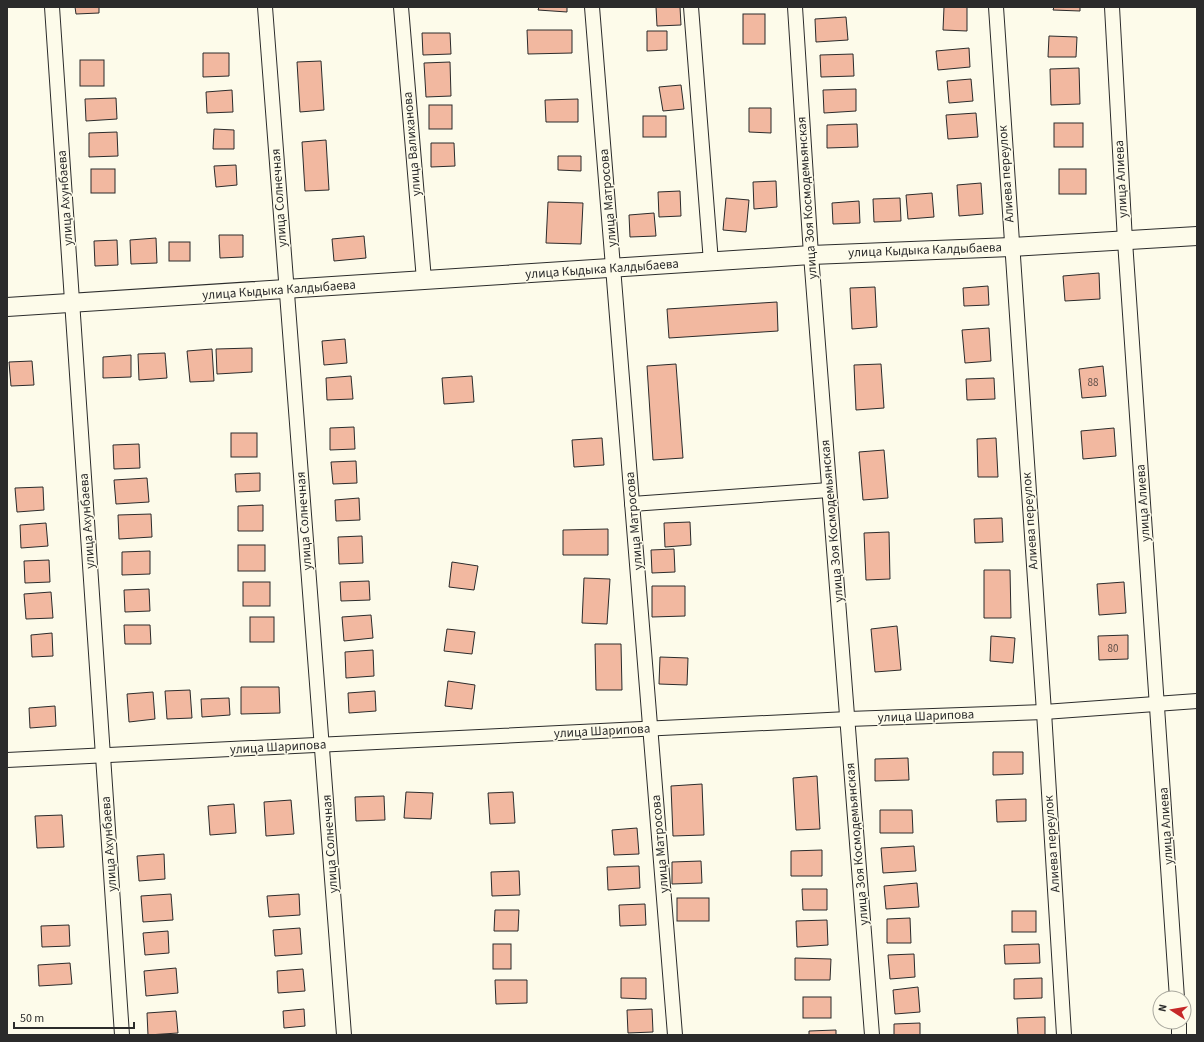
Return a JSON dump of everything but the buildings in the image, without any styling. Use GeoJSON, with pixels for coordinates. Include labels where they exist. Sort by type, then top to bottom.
{"type":"FeatureCollection","features":[{"type":"Feature","properties":{"kind":"street","name":"улица Ахунбаева"},"geometry":{"type":"LineString","coordinates":[[52,7],[122,1035]]}},
{"type":"Feature","properties":{"kind":"street","name":"улица Солнечная"},"geometry":{"type":"LineString","coordinates":[[265,7],[344,1035]]}},
{"type":"Feature","properties":{"kind":"street","name":"улица Валиханова"},"geometry":{"type":"LineString","coordinates":[[400,7],[424,280]]}},
{"type":"Feature","properties":{"kind":"street","name":"улица Матросова"},"geometry":{"type":"LineString","coordinates":[[592,7],[675,1035]]}},
{"type":"Feature","properties":{"kind":"street"},"geometry":{"type":"LineString","coordinates":[[691,7],[711,262]]}},
{"type":"Feature","properties":{"kind":"street","name":"улица Зоя Космодемьянская"},"geometry":{"type":"LineString","coordinates":[[795,7],[811,255],[872,1035]]}},
{"type":"Feature","properties":{"kind":"street","name":"Алиева переулок"},"geometry":{"type":"LineString","coordinates":[[996,7],[1011,247],[1044,712],[1064,1035]]}},
{"type":"Feature","properties":{"kind":"street","name":"улица Алиева"},"geometry":{"type":"LineString","coordinates":[[1112,7],[1124,241],[1158,704],[1176,990]]}},
{"type":"Feature","properties":{"kind":"street","name":"улица Кыдыка Калдыбаева"},"geometry":{"type":"LineString","coordinates":[[7,307],[811,255],[1011,247],[1197,236]]}},
{"type":"Feature","properties":{"kind":"street"},"geometry":{"type":"LineString","coordinates":[[632,504],[829,490]]}},
{"type":"Feature","properties":{"kind":"street","name":"улица Шарипова"},"geometry":{"type":"LineString","coordinates":[[7,760],[650,728],[1044,712],[1197,701]]}}]}
